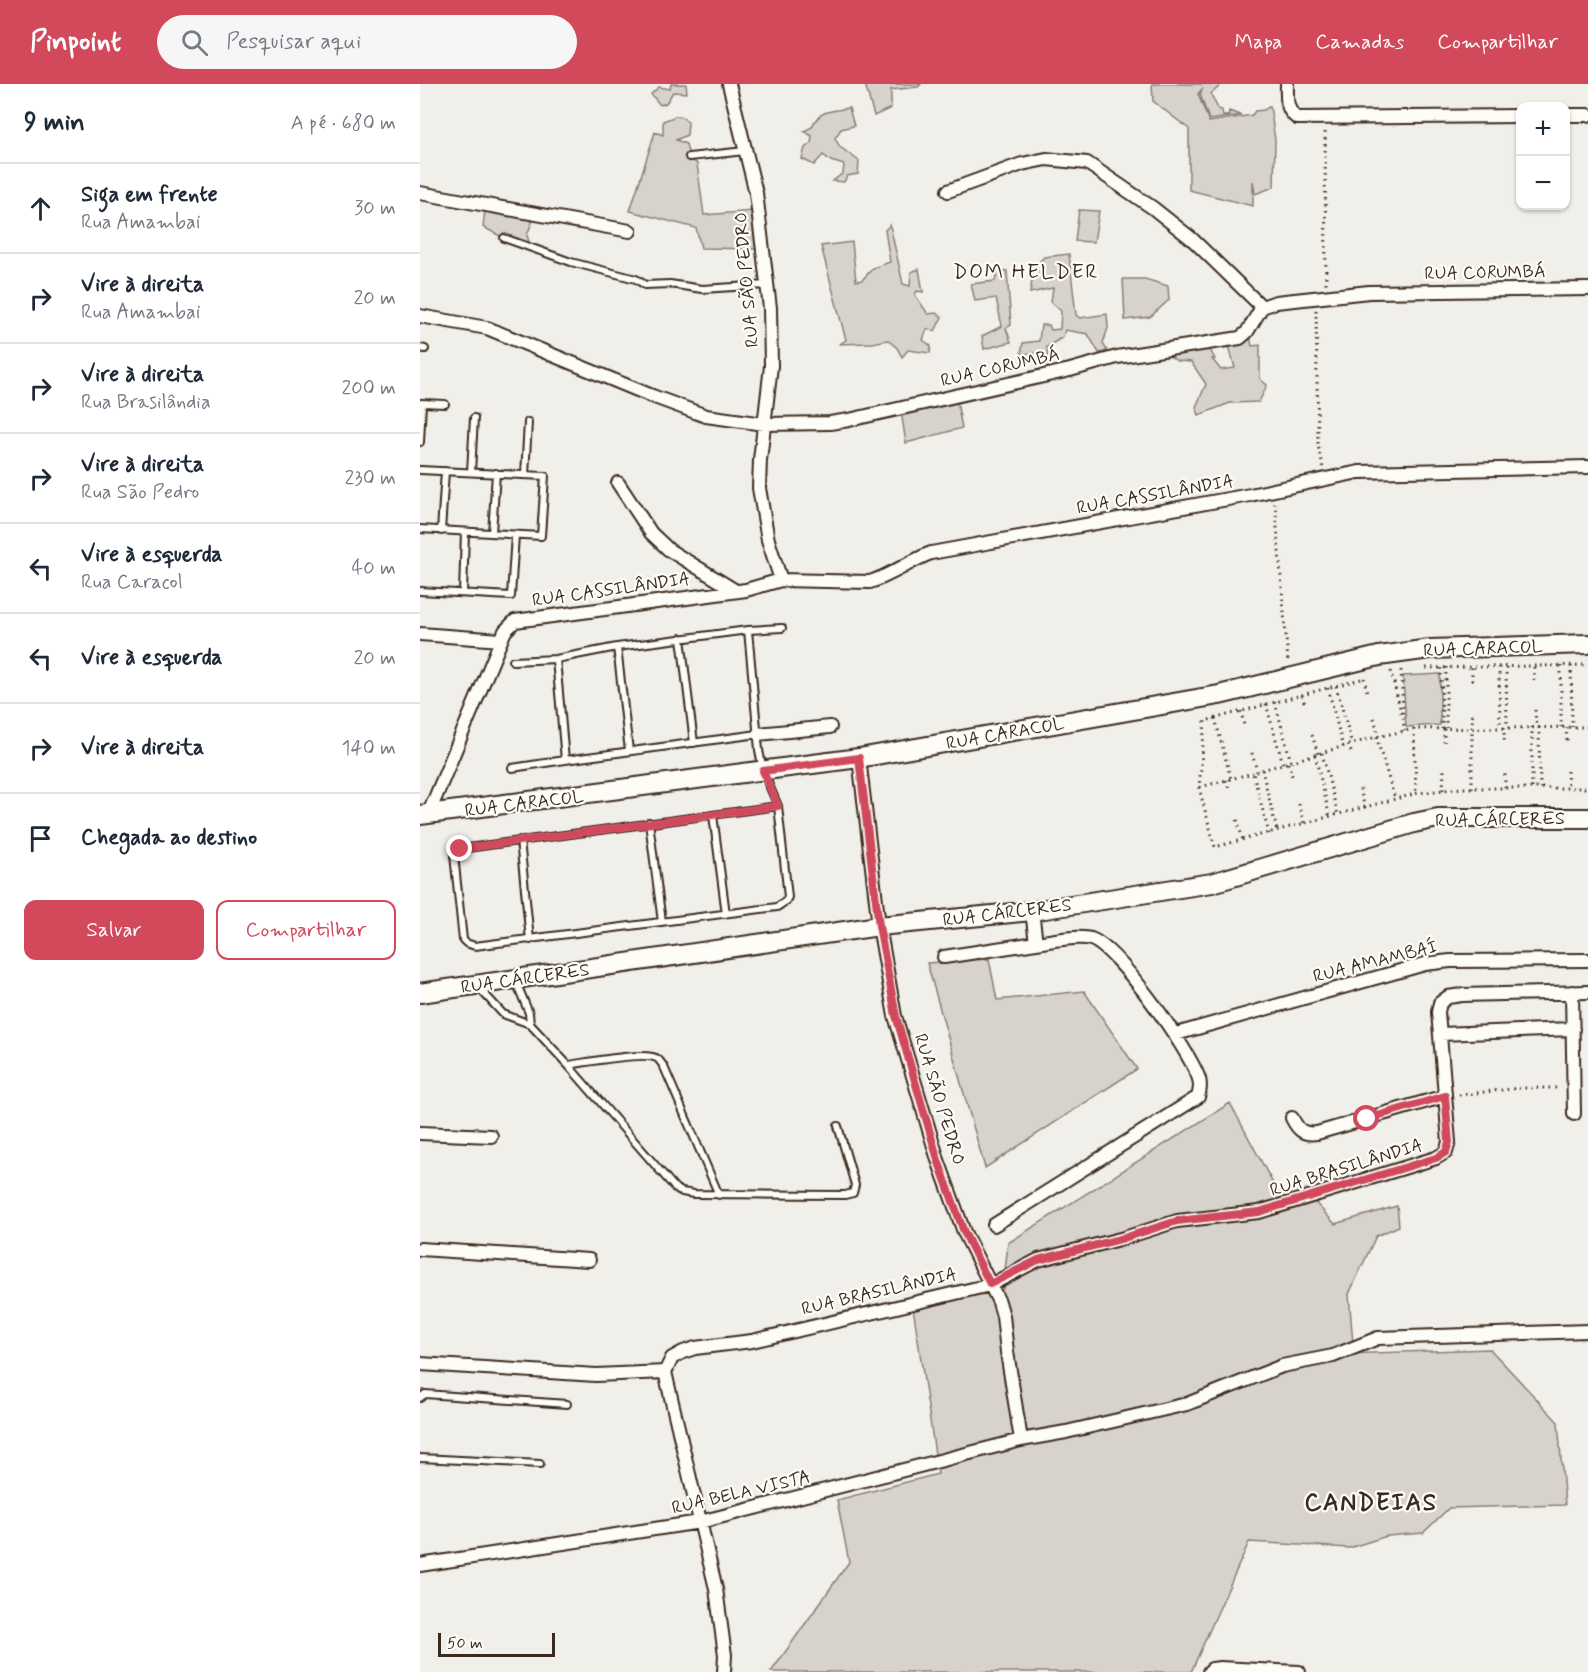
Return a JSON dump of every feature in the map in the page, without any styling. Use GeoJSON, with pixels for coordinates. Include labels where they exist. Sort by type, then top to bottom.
{"type":"FeatureCollection","features":[{"type":"Feature","properties":{"kind":"street","name":"RUA SÃO PEDRO"},"geometry":{"type":"LineString","coordinates":[[729,84],[756,193],[768,285],[771,366],[759,488],[768,540],[781,580]]}},
{"type":"Feature","properties":{"kind":"street"},"geometry":{"type":"LineString","coordinates":[[1287,84],[1288,106],[1292,115],[1297,118],[1516,116]]}},
{"type":"Feature","properties":{"kind":"street"},"geometry":{"type":"LineString","coordinates":[[1570,115],[1588,115]]}},
{"type":"Feature","properties":{"kind":"street"},"geometry":{"type":"LineString","coordinates":[[948,190],[1022,164],[1046,159],[1087,163],[1154,208],[1176,226],[1262,307]]}},
{"type":"Feature","properties":{"kind":"street"},"geometry":{"type":"LineString","coordinates":[[420,193],[630,231]]}},
{"type":"Feature","properties":{"kind":"street","name":"RUA CORUMBÁ"},"geometry":{"type":"LineString","coordinates":[[420,316],[487,328],[706,416],[764,424],[830,423],[1070,370],[1117,357],[1240,338],[1247,332],[1262,307],[1276,302],[1369,292],[1588,289]]}},
{"type":"Feature","properties":{"kind":"street","name":"RUA CASSILÂNDIA"},"geometry":{"type":"LineString","coordinates":[[424,815],[501,640],[509,625],[521,619],[736,591],[781,580],[870,582],[931,553],[1274,490],[1359,472],[1588,467]]}},
{"type":"Feature","properties":{"kind":"street","name":"RUA CASSILÂNDIA"},"geometry":{"type":"LineString","coordinates":[[618,483],[651,533],[669,550],[736,591]]}},
{"type":"Feature","properties":{"kind":"street"},"geometry":{"type":"LineString","coordinates":[[420,634],[501,640]]}},
{"type":"Feature","properties":{"kind":"street","name":"RUA CARACOL"},"geometry":{"type":"LineString","coordinates":[[424,815],[859,758],[1219,694],[1379,656],[1430,649],[1588,644]]}},
{"type":"Feature","properties":{"kind":"street"},"geometry":{"type":"LineString","coordinates":[[758,734],[830,728]]}},
{"type":"Feature","properties":{"kind":"street","name":"RUA SÃO PEDRO"},"geometry":{"type":"LineString","coordinates":[[859,758],[879,926],[896,1016],[938,1160],[964,1232],[1004,1316],[1007,1352],[1021,1440]]}},
{"type":"Feature","properties":{"kind":"street","name":"RUA CÁRCERES"},"geometry":{"type":"LineString","coordinates":[[420,993],[879,926],[1032,911],[1212,883],[1414,823],[1438,818],[1588,818]]}},
{"type":"Feature","properties":{"kind":"street"},"geometry":{"type":"LineString","coordinates":[[1032,911],[1036,943]]}},
{"type":"Feature","properties":{"kind":"street"},"geometry":{"type":"LineString","coordinates":[[944,957],[1036,943],[1092,939],[1102,945],[1137,983],[1176,1034],[1199,1078],[1201,1088],[1198,1097],[1192,1101],[994,1225]]}},
{"type":"Feature","properties":{"kind":"street","name":"RUA AMAMBAÍ"},"geometry":{"type":"LineString","coordinates":[[1176,1034],[1425,964],[1588,960]]}},
{"type":"Feature","properties":{"kind":"street"},"geometry":{"type":"LineString","coordinates":[[1572,992],[1574,1114]]}},
{"type":"Feature","properties":{"kind":"street"},"geometry":{"type":"LineString","coordinates":[[1292,1118],[1297,1128],[1303,1133],[1317,1133],[1445,1096],[1438,1012],[1440,1003],[1448,997],[1588,992]]}},
{"type":"Feature","properties":{"kind":"street"},"geometry":{"type":"LineString","coordinates":[[1440,1034],[1573,1029]]}},
{"type":"Feature","properties":{"kind":"street","name":"RUA BRASILÂNDIA"},"geometry":{"type":"LineString","coordinates":[[665,1372],[672,1358],[695,1348],[752,1341],[990,1284],[1038,1260],[1124,1238],[1177,1221],[1259,1212],[1436,1158],[1446,1152],[1449,1142],[1445,1096]]}},
{"type":"Feature","properties":{"kind":"street"},"geometry":{"type":"LineString","coordinates":[[420,1133],[491,1136]]}},
{"type":"Feature","properties":{"kind":"street"},"geometry":{"type":"LineString","coordinates":[[420,1249],[589,1260]]}},
{"type":"Feature","properties":{"kind":"street","name":"RUA BELA VISTA"},"geometry":{"type":"LineString","coordinates":[[420,1565],[700,1522],[1021,1440],[1187,1404],[1282,1366],[1332,1356],[1378,1338],[1588,1331]]}},
{"type":"Feature","properties":{"kind":"street"},"geometry":{"type":"LineString","coordinates":[[420,1364],[596,1375],[665,1372],[722,1623],[724,1672]]}},
{"type":"Feature","properties":{"kind":"street"},"geometry":{"type":"LineString","coordinates":[[1209,1672],[1220,1668],[1299,1672]]}},
{"type":"Feature","properties":{"kind":"lane"},"geometry":{"type":"LineString","coordinates":[[689,157],[746,151]]}},
{"type":"Feature","properties":{"kind":"lane"},"geometry":{"type":"LineString","coordinates":[[504,238],[571,262],[636,279],[645,285],[670,284],[702,289],[768,285]]}},
{"type":"Feature","properties":{"kind":"lane"},"geometry":{"type":"LineString","coordinates":[[420,442],[421,403],[445,404]]}},
{"type":"Feature","properties":{"kind":"lane"},"geometry":{"type":"LineString","coordinates":[[471,472],[474,418]]}},
{"type":"Feature","properties":{"kind":"lane"},"geometry":{"type":"LineString","coordinates":[[525,475],[528,422]]}},
{"type":"Feature","properties":{"kind":"lane"},"geometry":{"type":"LineString","coordinates":[[420,470],[545,476],[541,536],[420,529]]}},
{"type":"Feature","properties":{"kind":"lane"},"geometry":{"type":"LineString","coordinates":[[441,531],[445,471]]}},
{"type":"Feature","properties":{"kind":"lane"},"geometry":{"type":"LineString","coordinates":[[492,533],[496,473]]}},
{"type":"Feature","properties":{"kind":"lane"},"geometry":{"type":"LineString","coordinates":[[463,594],[465,532]]}},
{"type":"Feature","properties":{"kind":"lane"},"geometry":{"type":"LineString","coordinates":[[420,591],[511,596],[515,535]]}},
{"type":"Feature","properties":{"kind":"lane"},"geometry":{"type":"LineString","coordinates":[[513,661],[556,659],[681,638],[782,628]]}},
{"type":"Feature","properties":{"kind":"lane"},"geometry":{"type":"LineString","coordinates":[[748,630],[763,771],[778,806],[788,897],[786,901],[777,907],[530,940],[475,946],[466,944],[463,940],[454,855],[460,849],[778,806]]}},
{"type":"Feature","properties":{"kind":"lane"},"geometry":{"type":"LineString","coordinates":[[681,638],[694,743]]}},
{"type":"Feature","properties":{"kind":"lane"},"geometry":{"type":"LineString","coordinates":[[617,647],[629,751]]}},
{"type":"Feature","properties":{"kind":"lane"},"geometry":{"type":"LineString","coordinates":[[556,659],[565,760]]}},
{"type":"Feature","properties":{"kind":"lane"},"geometry":{"type":"LineString","coordinates":[[512,768],[758,734]]}},
{"type":"Feature","properties":{"kind":"lane"},"geometry":{"type":"LineString","coordinates":[[712,814],[726,914]]}},
{"type":"Feature","properties":{"kind":"lane"},"geometry":{"type":"LineString","coordinates":[[650,822],[662,922]]}},
{"type":"Feature","properties":{"kind":"lane"},"geometry":{"type":"LineString","coordinates":[[519,840],[530,940]]}},
{"type":"Feature","properties":{"kind":"lane"},"geometry":{"type":"LineString","coordinates":[[514,980],[529,1012],[530,1024]]}},
{"type":"Feature","properties":{"kind":"lane"},"geometry":{"type":"LineString","coordinates":[[476,985],[503,1014],[530,1024],[675,1188],[682,1192],[719,1195],[845,1196],[853,1193],[855,1185],[838,1126]]}},
{"type":"Feature","properties":{"kind":"lane"},"geometry":{"type":"LineString","coordinates":[[568,1065],[630,1056],[647,1055],[657,1058],[664,1066],[719,1195]]}},
{"type":"Feature","properties":{"kind":"lane"},"geometry":{"type":"LineString","coordinates":[[420,1398],[425,1394],[567,1404]]}},
{"type":"Feature","properties":{"kind":"lane"},"geometry":{"type":"LineString","coordinates":[[420,1458],[540,1464]]}},
{"type":"Feature","properties":{"kind":"path"},"geometry":{"type":"LineString","coordinates":[[1325,118],[1318,446],[1326,478]]}},
{"type":"Feature","properties":{"kind":"path"},"geometry":{"type":"LineString","coordinates":[[1274,490],[1289,677]]}},
{"type":"Feature","properties":{"kind":"path"},"geometry":{"type":"LineString","coordinates":[[1422,668],[1588,665]]}},
{"type":"Feature","properties":{"kind":"path"},"geometry":{"type":"LineString","coordinates":[[1533,666],[1533,680]]}},
{"type":"Feature","properties":{"kind":"path"},"geometry":{"type":"LineString","coordinates":[[1561,666],[1561,727]]}},
{"type":"Feature","properties":{"kind":"path"},"geometry":{"type":"LineString","coordinates":[[1571,666],[1572,727]]}},
{"type":"Feature","properties":{"kind":"path"},"geometry":{"type":"LineString","coordinates":[[1443,667],[1444,742]]}},
{"type":"Feature","properties":{"kind":"path"},"geometry":{"type":"LineString","coordinates":[[1472,667],[1472,681]]}},
{"type":"Feature","properties":{"kind":"path"},"geometry":{"type":"LineString","coordinates":[[1499,667],[1504,727]]}},
{"type":"Feature","properties":{"kind":"path"},"geometry":{"type":"LineString","coordinates":[[1504,742],[1506,667]]}},
{"type":"Feature","properties":{"kind":"path"},"geometry":{"type":"LineString","coordinates":[[1382,674],[1402,669],[1403,723]]}},
{"type":"Feature","properties":{"kind":"path"},"geometry":{"type":"LineString","coordinates":[[1391,671],[1404,731]]}},
{"type":"Feature","properties":{"kind":"path"},"geometry":{"type":"LineString","coordinates":[[1373,676],[1205,721],[1199,788],[1215,847],[1416,794],[1472,788],[1588,788]]}},
{"type":"Feature","properties":{"kind":"path"},"geometry":{"type":"LineString","coordinates":[[1364,678],[1367,691]]}},
{"type":"Feature","properties":{"kind":"path"},"geometry":{"type":"LineString","coordinates":[[1336,686],[1352,754]]}},
{"type":"Feature","properties":{"kind":"path"},"geometry":{"type":"LineString","coordinates":[[1328,688],[1343,747]]}},
{"type":"Feature","properties":{"kind":"path"},"geometry":{"type":"LineString","coordinates":[[1302,695],[1305,705]]}},
{"type":"Feature","properties":{"kind":"path"},"geometry":{"type":"LineString","coordinates":[[1275,702],[1292,776]]}},
{"type":"Feature","properties":{"kind":"path"},"geometry":{"type":"LineString","coordinates":[[1266,704],[1283,764]]}},
{"type":"Feature","properties":{"kind":"path"},"geometry":{"type":"LineString","coordinates":[[1472,710],[1472,788]]}},
{"type":"Feature","properties":{"kind":"path"},"geometry":{"type":"LineString","coordinates":[[1535,710],[1540,788]]}},
{"type":"Feature","properties":{"kind":"path"},"geometry":{"type":"LineString","coordinates":[[1241,711],[1244,725]]}},
{"type":"Feature","properties":{"kind":"path"},"geometry":{"type":"LineString","coordinates":[[1215,718],[1229,789]]}},
{"type":"Feature","properties":{"kind":"path"},"geometry":{"type":"LineString","coordinates":[[1374,718],[1395,799]]}},
{"type":"Feature","properties":{"kind":"path"},"geometry":{"type":"LineString","coordinates":[[1532,788],[1536,727]]}},
{"type":"Feature","properties":{"kind":"path"},"geometry":{"type":"LineString","coordinates":[[1566,727],[1567,741]]}},
{"type":"Feature","properties":{"kind":"path"},"geometry":{"type":"LineString","coordinates":[[1199,788],[1378,737],[1414,729],[1588,727]]}},
{"type":"Feature","properties":{"kind":"path"},"geometry":{"type":"LineString","coordinates":[[1414,729],[1416,794]]}},
{"type":"Feature","properties":{"kind":"path"},"geometry":{"type":"LineString","coordinates":[[1312,735],[1338,815]]}},
{"type":"Feature","properties":{"kind":"path"},"geometry":{"type":"LineString","coordinates":[[1252,753],[1269,834]]}},
{"type":"Feature","properties":{"kind":"path"},"geometry":{"type":"LineString","coordinates":[[1318,754],[1330,818]]}},
{"type":"Feature","properties":{"kind":"path"},"geometry":{"type":"LineString","coordinates":[[1262,770],[1277,831]]}},
{"type":"Feature","properties":{"kind":"path"},"geometry":{"type":"LineString","coordinates":[[1443,790],[1444,771]]}},
{"type":"Feature","properties":{"kind":"path"},"geometry":{"type":"LineString","coordinates":[[1567,771],[1568,788]]}},
{"type":"Feature","properties":{"kind":"path"},"geometry":{"type":"LineString","coordinates":[[1505,788],[1506,772]]}},
{"type":"Feature","properties":{"kind":"path"},"geometry":{"type":"LineString","coordinates":[[1360,789],[1365,808]]}},
{"type":"Feature","properties":{"kind":"path"},"geometry":{"type":"LineString","coordinates":[[1299,804],[1304,824]]}},
{"type":"Feature","properties":{"kind":"path"},"geometry":{"type":"LineString","coordinates":[[1237,820],[1243,840]]}},
{"type":"Feature","properties":{"kind":"path"},"geometry":{"type":"LineString","coordinates":[[1445,1096],[1519,1088],[1572,1088]]}},
{"type":"Feature","properties":{"kind":"shaded area"},"geometry":{"type":"Polygon","coordinates":[[[671,84],[686,84],[687,93],[673,92],[666,103],[660,105],[651,94],[659,87],[670,89],[671,84]]]}},
{"type":"Feature","properties":{"kind":"shaded area"},"geometry":{"type":"Polygon","coordinates":[[[865,84],[921,84],[918,87],[891,90],[891,108],[874,116],[865,84]]]}},
{"type":"Feature","properties":{"kind":"shaded area"},"geometry":{"type":"Polygon","coordinates":[[[1152,84],[1222,84],[1211,94],[1218,109],[1222,110],[1223,116],[1228,116],[1229,111],[1241,115],[1209,120],[1200,94],[1203,88],[1198,94],[1209,122],[1252,115],[1255,111],[1264,110],[1270,106],[1275,140],[1274,187],[1255,194],[1253,181],[1253,206],[1189,190],[1189,129],[1153,101],[1152,84]]]}},
{"type":"Feature","properties":{"kind":"shaded area"},"geometry":{"type":"Polygon","coordinates":[[[849,108],[854,126],[841,129],[835,138],[840,147],[859,161],[858,174],[847,176],[844,182],[833,181],[843,173],[844,165],[831,161],[823,155],[814,165],[802,159],[805,148],[811,143],[812,136],[804,131],[812,127],[822,114],[849,108]]]}},
{"type":"Feature","properties":{"kind":"shaded area"},"geometry":{"type":"Polygon","coordinates":[[[676,116],[688,122],[687,135],[676,140],[686,144],[689,157],[697,164],[704,215],[753,211],[758,249],[701,248],[696,228],[630,211],[655,132],[663,135],[663,121],[676,116]]]}},
{"type":"Feature","properties":{"kind":"shaded area"},"geometry":{"type":"Polygon","coordinates":[[[485,210],[536,213],[527,235],[530,246],[504,238],[483,227],[485,210]]]}},
{"type":"Feature","properties":{"kind":"shaded area"},"geometry":{"type":"Polygon","coordinates":[[[1079,210],[1099,211],[1094,242],[1075,241],[1079,210]]]}},
{"type":"Feature","properties":{"kind":"shaded area"},"geometry":{"type":"Polygon","coordinates":[[[890,225],[903,284],[910,286],[911,272],[919,269],[923,292],[917,291],[915,295],[928,314],[936,313],[942,317],[935,331],[927,329],[923,340],[931,346],[930,353],[908,350],[902,357],[897,348],[888,340],[840,344],[846,340],[821,246],[852,242],[856,281],[862,280],[873,268],[890,262],[885,230],[890,225]]]}},
{"type":"Feature","properties":{"kind":"shaded area"},"geometry":{"type":"Polygon","coordinates":[[[1069,254],[1076,315],[1080,318],[1107,314],[1108,328],[1103,343],[1107,351],[1099,353],[1088,334],[1065,330],[1063,337],[1047,347],[1049,370],[1038,372],[1034,353],[1021,354],[1023,343],[1039,341],[1041,325],[1049,325],[1051,330],[1060,329],[1061,311],[1051,302],[1053,288],[1030,293],[1034,267],[1044,257],[1069,254]]]}},
{"type":"Feature","properties":{"kind":"shaded area"},"geometry":{"type":"Polygon","coordinates":[[[998,269],[1007,271],[1011,325],[1006,328],[1011,342],[984,349],[982,336],[1002,326],[996,298],[975,301],[971,284],[995,281],[998,269]]]}},
{"type":"Feature","properties":{"kind":"shaded area"},"geometry":{"type":"Polygon","coordinates":[[[1123,279],[1145,279],[1168,286],[1169,300],[1150,317],[1125,320],[1123,279]]]}},
{"type":"Feature","properties":{"kind":"shaded area"},"geometry":{"type":"Polygon","coordinates":[[[1250,337],[1252,346],[1260,345],[1260,379],[1267,385],[1259,402],[1230,403],[1199,415],[1196,407],[1206,384],[1191,362],[1177,361],[1164,352],[1208,346],[1215,359],[1212,359],[1221,370],[1235,368],[1229,346],[1231,343],[1250,337]]]}},
{"type":"Feature","properties":{"kind":"shaded area"},"geometry":{"type":"Polygon","coordinates":[[[956,397],[962,428],[906,443],[901,411],[956,397]]]}},
{"type":"Feature","properties":{"kind":"shaded area"},"geometry":{"type":"Polygon","coordinates":[[[1440,674],[1440,725],[1406,727],[1403,676],[1440,674]]]}},
{"type":"Feature","properties":{"kind":"shaded area"},"geometry":{"type":"Polygon","coordinates":[[[989,959],[997,1000],[1084,991],[1137,1069],[985,1168],[927,963],[989,959]]]}},
{"type":"Feature","properties":{"kind":"shaded area"},"geometry":{"type":"Polygon","coordinates":[[[1230,1103],[1284,1204],[1312,1199],[1335,1224],[1397,1206],[1399,1226],[1376,1236],[1349,1294],[1353,1344],[1344,1354],[1490,1349],[1558,1422],[1565,1505],[1449,1508],[1423,1533],[1387,1536],[1349,1548],[1249,1542],[1191,1672],[771,1672],[849,1562],[837,1500],[938,1474],[912,1300],[1003,1289],[1008,1243],[1230,1103]]]}},
{"type":"Feature","properties":{"kind":"district","name":"DOM HELDER"},"geometry":{"type":"Point","coordinates":[1026,271]}},
{"type":"Feature","properties":{"kind":"district","name":"CANDEIAS"},"geometry":{"type":"Point","coordinates":[1371,1502]}},
{"type":"Feature","properties":{"kind":"route"},"geometry":{"type":"LineString","coordinates":[[460,849],[778,806],[763,771],[859,758],[879,926],[896,1016],[938,1160],[964,1232],[990,1284],[1038,1260],[1124,1238],[1177,1221],[1259,1212],[1436,1158],[1446,1152],[1449,1142],[1445,1096],[1367,1119]]}}]}
